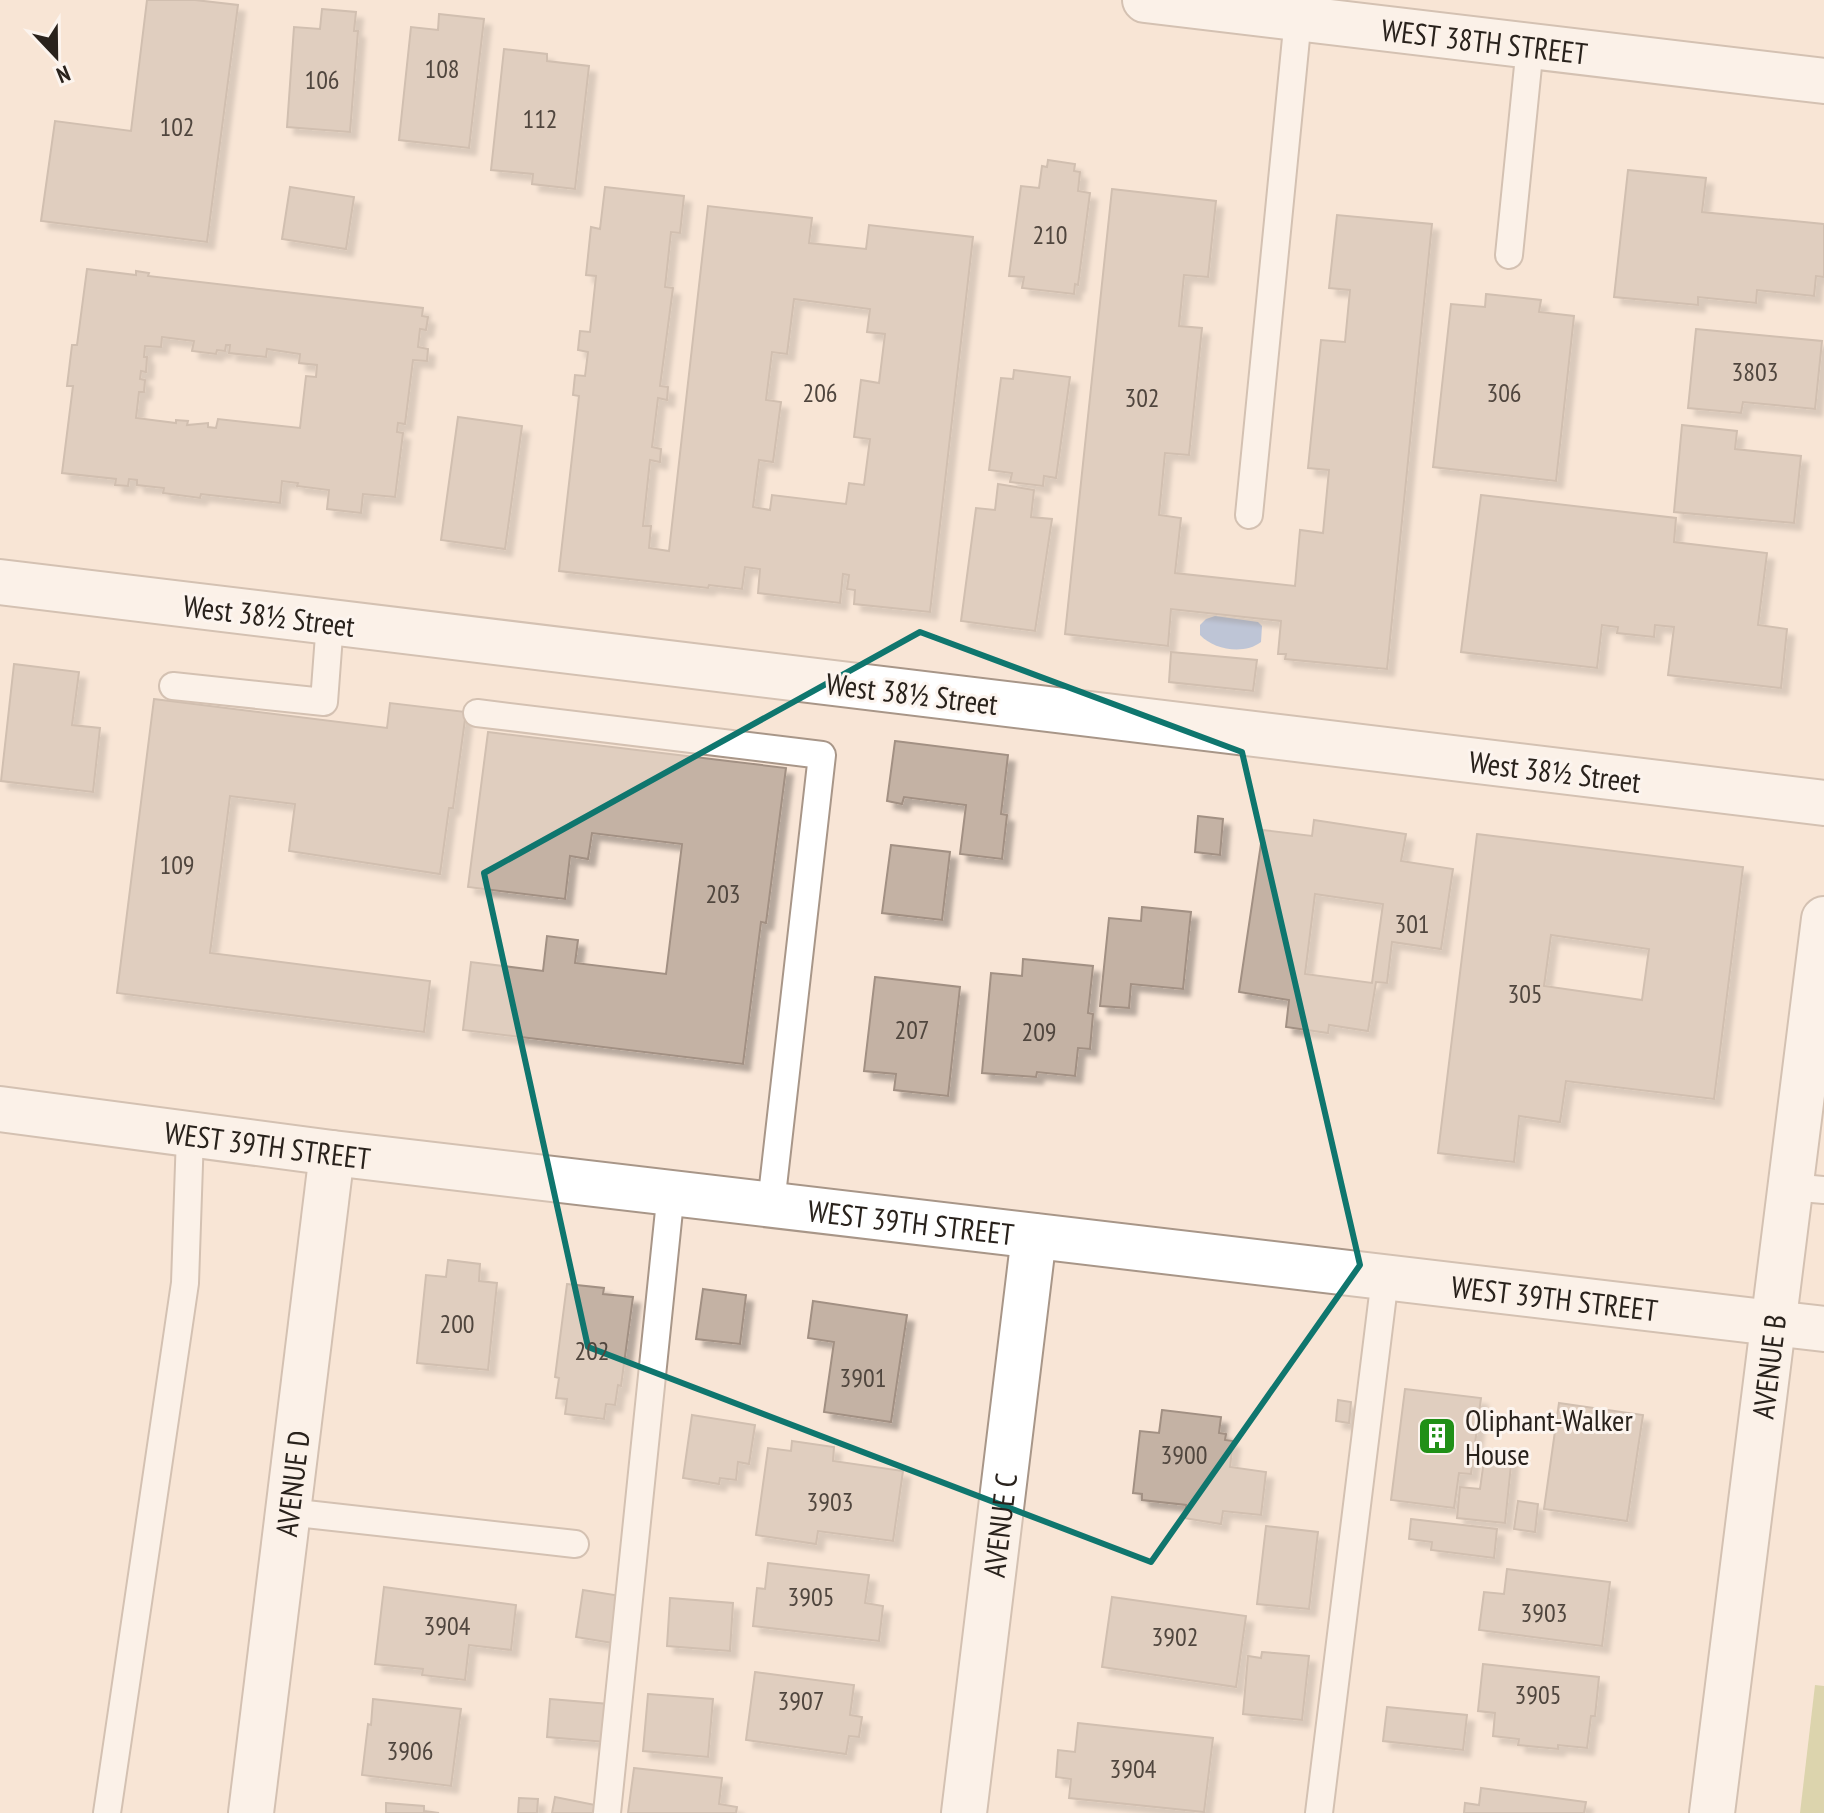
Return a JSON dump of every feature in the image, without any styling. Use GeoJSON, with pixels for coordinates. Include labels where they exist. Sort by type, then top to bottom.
{"type":"FeatureCollection","features":[{"type":"Feature","properties":{"kind":"street","name":"WEST 38TH STREET"},"geometry":{"type":"LineString","coordinates":[[1145,0],[1824,81]]}},
{"type":"Feature","properties":{"kind":"street","name":"West 38½ Street"},"geometry":{"type":"LineString","coordinates":[[0,582],[1824,803]]}},
{"type":"Feature","properties":{"kind":"street","name":"AVENUE B"},"geometry":{"type":"LineString","coordinates":[[1712,1813],[1772,1323],[1807,1188],[1824,919]]}},
{"type":"Feature","properties":{"kind":"street","name":"WEST 39TH STREET"},"geometry":{"type":"LineString","coordinates":[[0,1109],[332,1153],[1824,1329]]}},
{"type":"Feature","properties":{"kind":"street","name":"AVENUE D"},"geometry":{"type":"LineString","coordinates":[[251,1813],[332,1153]]}},
{"type":"Feature","properties":{"kind":"street","name":"AVENUE C"},"geometry":{"type":"LineString","coordinates":[[964,1813],[1034,1236]]}},
{"type":"Feature","properties":{"kind":"lane"},"geometry":{"type":"LineString","coordinates":[[1249,515],[1298,18]]}},
{"type":"Feature","properties":{"kind":"lane"},"geometry":{"type":"LineString","coordinates":[[1509,255],[1530,46]]}},
{"type":"Feature","properties":{"kind":"lane"},"geometry":{"type":"LineString","coordinates":[[173,686],[324,702],[330,622]]}},
{"type":"Feature","properties":{"kind":"lane"},"geometry":{"type":"LineString","coordinates":[[477,713],[822,755],[771,1204]]}},
{"type":"Feature","properties":{"kind":"lane"},"geometry":{"type":"LineString","coordinates":[[107,1813],[185,1283],[190,1135]]}},
{"type":"Feature","properties":{"kind":"lane"},"geometry":{"type":"LineString","coordinates":[[607,1813],[671,1191]]}},
{"type":"Feature","properties":{"kind":"lane"},"geometry":{"type":"LineString","coordinates":[[1319,1813],[1385,1278]]}},
{"type":"Feature","properties":{"kind":"lane"},"geometry":{"type":"LineString","coordinates":[[288,1512],[575,1544]]}},
{"type":"Feature","properties":{"kind":"highlighted area"},"geometry":{"type":"Polygon","coordinates":[[[920,632],[1242,752],[1360,1265],[1151,1562],[588,1347],[484,873],[920,632]]]}},
{"type":"Feature","properties":{"kind":"green space"},"geometry":{"type":"Polygon","coordinates":[[[1815,1685],[1824,1686],[1824,1813],[1800,1813],[1815,1685]]]}},
{"type":"Feature","properties":{"kind":"water"},"geometry":{"type":"Polygon","coordinates":[[[1215,616],[1258,622],[1262,626],[1261,642],[1238,649],[1213,644],[1200,635],[1200,625],[1215,616]]]}},
{"type":"Feature","properties":{"kind":"building"},"geometry":{"type":"Polygon","coordinates":[[[147,0],[195,0],[238,5],[207,242],[41,221],[55,121],[131,131],[147,0]]]}},
{"type":"Feature","properties":{"kind":"building"},"geometry":{"type":"Polygon","coordinates":[[[322,9],[356,12],[354,31],[358,31],[350,132],[287,127],[294,27],[320,29],[322,9]]]}},
{"type":"Feature","properties":{"kind":"building"},"geometry":{"type":"Polygon","coordinates":[[[439,14],[484,19],[469,148],[399,140],[411,27],[438,30],[439,14]]]}},
{"type":"Feature","properties":{"kind":"building"},"geometry":{"type":"Polygon","coordinates":[[[504,49],[547,54],[547,61],[589,66],[575,189],[532,184],[533,174],[491,170],[504,49]]]}},
{"type":"Feature","properties":{"kind":"building"},"geometry":{"type":"Polygon","coordinates":[[[1048,160],[1075,164],[1074,171],[1080,172],[1078,191],[1090,193],[1078,285],[1075,284],[1074,294],[1022,288],[1024,277],[1009,276],[1021,186],[1039,188],[1042,166],[1047,167],[1048,160]]]}},
{"type":"Feature","properties":{"kind":"building"},"geometry":{"type":"Polygon","coordinates":[[[1628,170],[1706,178],[1702,212],[1824,224],[1824,277],[1816,276],[1814,296],[1757,290],[1756,303],[1698,297],[1698,305],[1614,297],[1628,170]]]}},
{"type":"Feature","properties":{"kind":"building"},"geometry":{"type":"Polygon","coordinates":[[[290,187],[354,197],[346,249],[282,239],[290,187]]]}},
{"type":"Feature","properties":{"kind":"building"},"geometry":{"type":"Polygon","coordinates":[[[605,187],[684,196],[680,233],[671,232],[665,287],[673,288],[660,386],[668,387],[667,400],[658,398],[652,447],[661,449],[660,462],[650,460],[643,526],[651,526],[649,548],[669,551],[708,206],[812,218],[809,243],[866,249],[869,225],[973,237],[930,612],[854,604],[855,590],[847,589],[849,575],[843,574],[840,603],[758,593],[760,569],[745,567],[742,589],[559,571],[579,396],[573,395],[575,375],[585,376],[588,352],[578,350],[580,331],[590,332],[596,276],[586,275],[591,227],[600,229],[605,187]],[[794,299],[787,354],[772,352],[766,400],[781,402],[773,462],[759,460],[753,507],[770,510],[772,495],[846,504],[849,483],[864,485],[870,439],[854,437],[861,380],[879,383],[885,334],[867,332],[870,309],[794,299]]]}},
{"type":"Feature","properties":{"kind":"building"},"geometry":{"type":"Polygon","coordinates":[[[1112,189],[1216,201],[1208,277],[1184,275],[1179,326],[1202,328],[1189,455],[1165,453],[1159,515],[1181,518],[1175,573],[1295,586],[1300,530],[1323,533],[1329,470],[1308,468],[1321,340],[1345,342],[1350,290],[1329,288],[1337,215],[1432,224],[1387,669],[1285,659],[1286,654],[1278,654],[1281,621],[1171,609],[1168,646],[1065,634],[1112,189]]]}},
{"type":"Feature","properties":{"kind":"building"},"geometry":{"type":"Polygon","coordinates":[[[87,269],[136,275],[136,271],[149,273],[148,276],[423,308],[422,316],[428,317],[426,330],[420,329],[418,347],[428,349],[427,361],[413,360],[405,424],[398,423],[397,432],[403,433],[395,497],[363,494],[361,513],[327,509],[329,490],[297,486],[298,483],[282,481],[280,503],[163,493],[164,488],[137,485],[137,480],[129,479],[128,486],[115,485],[116,479],[62,473],[73,386],[67,386],[72,345],[77,345],[87,269]],[[162,337],[161,347],[145,346],[146,372],[141,371],[140,379],[145,380],[144,392],[139,392],[136,418],[176,423],[176,420],[188,421],[187,425],[208,423],[208,427],[216,428],[218,419],[300,428],[306,376],[316,377],[317,365],[299,363],[300,354],[267,349],[266,357],[229,353],[230,345],[226,345],[225,351],[217,350],[216,354],[192,351],[194,341],[162,337]]]}},
{"type":"Feature","properties":{"kind":"building"},"geometry":{"type":"Polygon","coordinates":[[[1486,294],[1541,300],[1539,312],[1574,316],[1556,481],[1433,467],[1451,304],[1485,307],[1486,294]]]}},
{"type":"Feature","properties":{"kind":"building"},"geometry":{"type":"Polygon","coordinates":[[[1696,329],[1822,341],[1815,409],[1743,402],[1741,413],[1688,408],[1696,329]]]}},
{"type":"Feature","properties":{"kind":"building"},"geometry":{"type":"Polygon","coordinates":[[[1014,370],[1070,377],[1056,478],[1044,476],[1043,486],[1010,482],[1012,473],[989,470],[1001,378],[1013,379],[1014,370]]]}},
{"type":"Feature","properties":{"kind":"building"},"geometry":{"type":"Polygon","coordinates":[[[458,417],[522,426],[505,549],[441,540],[458,417]]]}},
{"type":"Feature","properties":{"kind":"building"},"geometry":{"type":"Polygon","coordinates":[[[1682,425],[1737,431],[1735,449],[1801,456],[1794,523],[1674,512],[1682,425]]]}},
{"type":"Feature","properties":{"kind":"building"},"geometry":{"type":"Polygon","coordinates":[[[998,484],[1034,490],[1031,517],[1052,519],[1035,631],[961,621],[976,508],[995,510],[998,484]]]}},
{"type":"Feature","properties":{"kind":"building"},"geometry":{"type":"Polygon","coordinates":[[[1481,495],[1676,518],[1674,542],[1767,553],[1758,625],[1787,629],[1781,688],[1668,675],[1674,627],[1655,625],[1654,637],[1617,633],[1618,627],[1602,625],[1597,668],[1461,652],[1481,495]]]}},
{"type":"Feature","properties":{"kind":"building"},"geometry":{"type":"Polygon","coordinates":[[[1171,652],[1257,660],[1253,691],[1169,682],[1171,652]]]}},
{"type":"Feature","properties":{"kind":"building"},"geometry":{"type":"Polygon","coordinates":[[[14,664],[79,672],[72,725],[100,728],[93,792],[1,781],[14,664]]]}},
{"type":"Feature","properties":{"kind":"building"},"geometry":{"type":"Polygon","coordinates":[[[154,699],[387,728],[390,703],[466,712],[440,874],[289,851],[295,804],[230,796],[210,953],[430,981],[424,1032],[117,993],[154,699]]]}},
{"type":"Feature","properties":{"kind":"building"},"geometry":{"type":"Polygon","coordinates":[[[488,732],[786,768],[766,923],[761,922],[743,1064],[463,1030],[471,962],[543,971],[547,936],[578,940],[575,963],[666,974],[682,844],[592,833],[588,859],[570,856],[565,899],[468,887],[488,732]]]}},
{"type":"Feature","properties":{"kind":"building"},"geometry":{"type":"Polygon","coordinates":[[[895,741],[1008,755],[1001,814],[1007,815],[1002,859],[960,854],[966,805],[904,797],[902,804],[887,801],[895,741]]]}},
{"type":"Feature","properties":{"kind":"building"},"geometry":{"type":"Polygon","coordinates":[[[1198,816],[1223,819],[1220,855],[1195,852],[1198,816]]]}},
{"type":"Feature","properties":{"kind":"building"},"geometry":{"type":"Polygon","coordinates":[[[1314,820],[1406,834],[1401,861],[1453,869],[1441,949],[1392,942],[1387,983],[1376,982],[1368,1031],[1329,1025],[1328,1033],[1286,1027],[1289,1000],[1239,992],[1263,830],[1312,836],[1314,820]],[[1315,894],[1305,974],[1372,983],[1383,904],[1315,894]]]}},
{"type":"Feature","properties":{"kind":"building"},"geometry":{"type":"Polygon","coordinates":[[[1477,834],[1743,867],[1714,1099],[1566,1081],[1560,1122],[1519,1116],[1514,1162],[1438,1153],[1477,834]],[[1551,935],[1544,986],[1642,1000],[1649,949],[1551,935]]]}},
{"type":"Feature","properties":{"kind":"building"},"geometry":{"type":"Polygon","coordinates":[[[891,845],[950,852],[942,920],[882,913],[891,845]]]}},
{"type":"Feature","properties":{"kind":"building"},"geometry":{"type":"Polygon","coordinates":[[[1142,907],[1191,912],[1183,989],[1131,984],[1129,1008],[1100,1006],[1109,918],[1141,921],[1142,907]]]}},
{"type":"Feature","properties":{"kind":"building"},"geometry":{"type":"Polygon","coordinates":[[[1023,959],[1093,966],[1088,1013],[1093,1014],[1090,1049],[1078,1048],[1075,1076],[1037,1072],[1036,1077],[982,1073],[991,973],[1022,976],[1023,959]]]}},
{"type":"Feature","properties":{"kind":"building"},"geometry":{"type":"Polygon","coordinates":[[[875,977],[960,987],[948,1096],[894,1090],[896,1074],[864,1071],[875,977]]]}},
{"type":"Feature","properties":{"kind":"building"},"geometry":{"type":"Polygon","coordinates":[[[448,1260],[480,1264],[479,1281],[497,1283],[488,1370],[417,1363],[426,1275],[446,1277],[448,1260]]]}},
{"type":"Feature","properties":{"kind":"building"},"geometry":{"type":"Polygon","coordinates":[[[567,1284],[604,1288],[603,1294],[633,1297],[621,1386],[618,1385],[615,1405],[606,1404],[604,1419],[565,1414],[567,1399],[556,1398],[559,1378],[555,1377],[567,1284]]]}},
{"type":"Feature","properties":{"kind":"building"},"geometry":{"type":"Polygon","coordinates":[[[703,1289],[746,1295],[740,1344],[696,1339],[703,1289]]]}},
{"type":"Feature","properties":{"kind":"building"},"geometry":{"type":"Polygon","coordinates":[[[813,1301],[907,1315],[891,1422],[824,1412],[834,1342],[808,1338],[813,1301]]]}},
{"type":"Feature","properties":{"kind":"building","name":"Oliphant-Walker House"},"geometry":{"type":"Polygon","coordinates":[[[1405,1389],[1481,1398],[1471,1474],[1459,1473],[1454,1508],[1391,1500],[1405,1389]]]}},
{"type":"Feature","properties":{"kind":"building"},"geometry":{"type":"Polygon","coordinates":[[[1338,1400],[1351,1402],[1349,1423],[1336,1421],[1338,1400]]]}},
{"type":"Feature","properties":{"kind":"building"},"geometry":{"type":"Polygon","coordinates":[[[1559,1403],[1643,1415],[1627,1521],[1544,1509],[1559,1403]]]}},
{"type":"Feature","properties":{"kind":"building"},"geometry":{"type":"Polygon","coordinates":[[[1162,1410],[1221,1417],[1219,1433],[1226,1434],[1225,1440],[1233,1441],[1230,1467],[1266,1472],[1261,1515],[1223,1511],[1221,1524],[1184,1518],[1186,1505],[1142,1500],[1142,1494],[1133,1493],[1140,1431],[1159,1433],[1162,1410]]]}},
{"type":"Feature","properties":{"kind":"building"},"geometry":{"type":"Polygon","coordinates":[[[692,1415],[755,1425],[749,1464],[738,1462],[736,1480],[720,1478],[719,1484],[683,1478],[692,1415]]]}},
{"type":"Feature","properties":{"kind":"building"},"geometry":{"type":"Polygon","coordinates":[[[792,1441],[834,1447],[833,1461],[903,1471],[893,1541],[818,1531],[816,1544],[756,1535],[768,1448],[791,1451],[792,1441]]]}},
{"type":"Feature","properties":{"kind":"building"},"geometry":{"type":"Polygon","coordinates":[[[1485,1453],[1512,1455],[1505,1523],[1457,1518],[1460,1487],[1480,1489],[1485,1453]]]}},
{"type":"Feature","properties":{"kind":"building"},"geometry":{"type":"Polygon","coordinates":[[[1518,1501],[1538,1504],[1535,1532],[1514,1529],[1518,1501]]]}},
{"type":"Feature","properties":{"kind":"building"},"geometry":{"type":"Polygon","coordinates":[[[1411,1519],[1497,1529],[1494,1558],[1431,1550],[1432,1542],[1409,1539],[1411,1519]]]}},
{"type":"Feature","properties":{"kind":"building"},"geometry":{"type":"Polygon","coordinates":[[[1266,1526],[1318,1532],[1309,1609],[1257,1604],[1266,1526]]]}},
{"type":"Feature","properties":{"kind":"building"},"geometry":{"type":"Polygon","coordinates":[[[768,1563],[869,1575],[865,1603],[883,1606],[879,1641],[753,1626],[757,1588],[765,1589],[768,1563]]]}},
{"type":"Feature","properties":{"kind":"building"},"geometry":{"type":"Polygon","coordinates":[[[1507,1569],[1610,1582],[1602,1646],[1479,1630],[1484,1592],[1504,1594],[1507,1569]]]}},
{"type":"Feature","properties":{"kind":"building"},"geometry":{"type":"Polygon","coordinates":[[[384,1587],[516,1605],[511,1650],[469,1645],[465,1680],[422,1675],[423,1669],[375,1664],[384,1587]]]}},
{"type":"Feature","properties":{"kind":"building"},"geometry":{"type":"Polygon","coordinates":[[[583,1590],[627,1597],[619,1644],[576,1637],[583,1590]]]}},
{"type":"Feature","properties":{"kind":"building"},"geometry":{"type":"Polygon","coordinates":[[[1112,1597],[1246,1616],[1236,1687],[1102,1667],[1112,1597]]]}},
{"type":"Feature","properties":{"kind":"building"},"geometry":{"type":"Polygon","coordinates":[[[670,1598],[733,1603],[730,1651],[667,1646],[670,1598]]]}},
{"type":"Feature","properties":{"kind":"building"},"geometry":{"type":"Polygon","coordinates":[[[1262,1652],[1309,1656],[1302,1720],[1243,1714],[1248,1656],[1261,1658],[1262,1652]]]}},
{"type":"Feature","properties":{"kind":"building"},"geometry":{"type":"Polygon","coordinates":[[[1483,1664],[1599,1677],[1595,1716],[1591,1716],[1587,1748],[1518,1745],[1519,1739],[1493,1736],[1495,1713],[1478,1711],[1483,1664]]]}},
{"type":"Feature","properties":{"kind":"building"},"geometry":{"type":"Polygon","coordinates":[[[755,1672],[854,1685],[850,1715],[862,1717],[859,1737],[849,1736],[846,1754],[746,1740],[755,1672]]]}},
{"type":"Feature","properties":{"kind":"building"},"geometry":{"type":"Polygon","coordinates":[[[648,1694],[713,1699],[708,1757],[643,1751],[648,1694]]]}},
{"type":"Feature","properties":{"kind":"building"},"geometry":{"type":"Polygon","coordinates":[[[373,1699],[461,1709],[451,1786],[362,1775],[373,1699]]]}},
{"type":"Feature","properties":{"kind":"building"},"geometry":{"type":"Polygon","coordinates":[[[550,1699],[609,1704],[606,1742],[547,1737],[550,1699]]]}},
{"type":"Feature","properties":{"kind":"building"},"geometry":{"type":"Polygon","coordinates":[[[1387,1707],[1467,1715],[1463,1750],[1383,1741],[1387,1707]]]}},
{"type":"Feature","properties":{"kind":"building"},"geometry":{"type":"Polygon","coordinates":[[[1078,1723],[1213,1738],[1204,1812],[1069,1798],[1071,1779],[1056,1777],[1058,1750],[1075,1752],[1078,1723]]]}},
{"type":"Feature","properties":{"kind":"building"},"geometry":{"type":"Polygon","coordinates":[[[634,1768],[722,1778],[719,1804],[737,1807],[736,1813],[628,1813],[634,1768]]]}},
{"type":"Feature","properties":{"kind":"building"},"geometry":{"type":"Polygon","coordinates":[[[1481,1788],[1586,1802],[1584,1813],[1464,1813],[1465,1803],[1479,1805],[1481,1788]]]}},
{"type":"Feature","properties":{"kind":"building"},"geometry":{"type":"Polygon","coordinates":[[[555,1797],[595,1805],[593,1813],[552,1813],[555,1797]]]}},
{"type":"Feature","properties":{"kind":"building"},"geometry":{"type":"Polygon","coordinates":[[[519,1798],[538,1799],[537,1813],[518,1813],[519,1798]]]}},
{"type":"Feature","properties":{"kind":"building"},"geometry":{"type":"Polygon","coordinates":[[[386,1803],[424,1806],[424,1811],[439,1813],[386,1813],[386,1803]]]}},
{"type":"Feature","properties":{"kind":"place","name":"Oliphant-Walker House"},"geometry":{"type":"Point","coordinates":[1437,1436]}}]}
